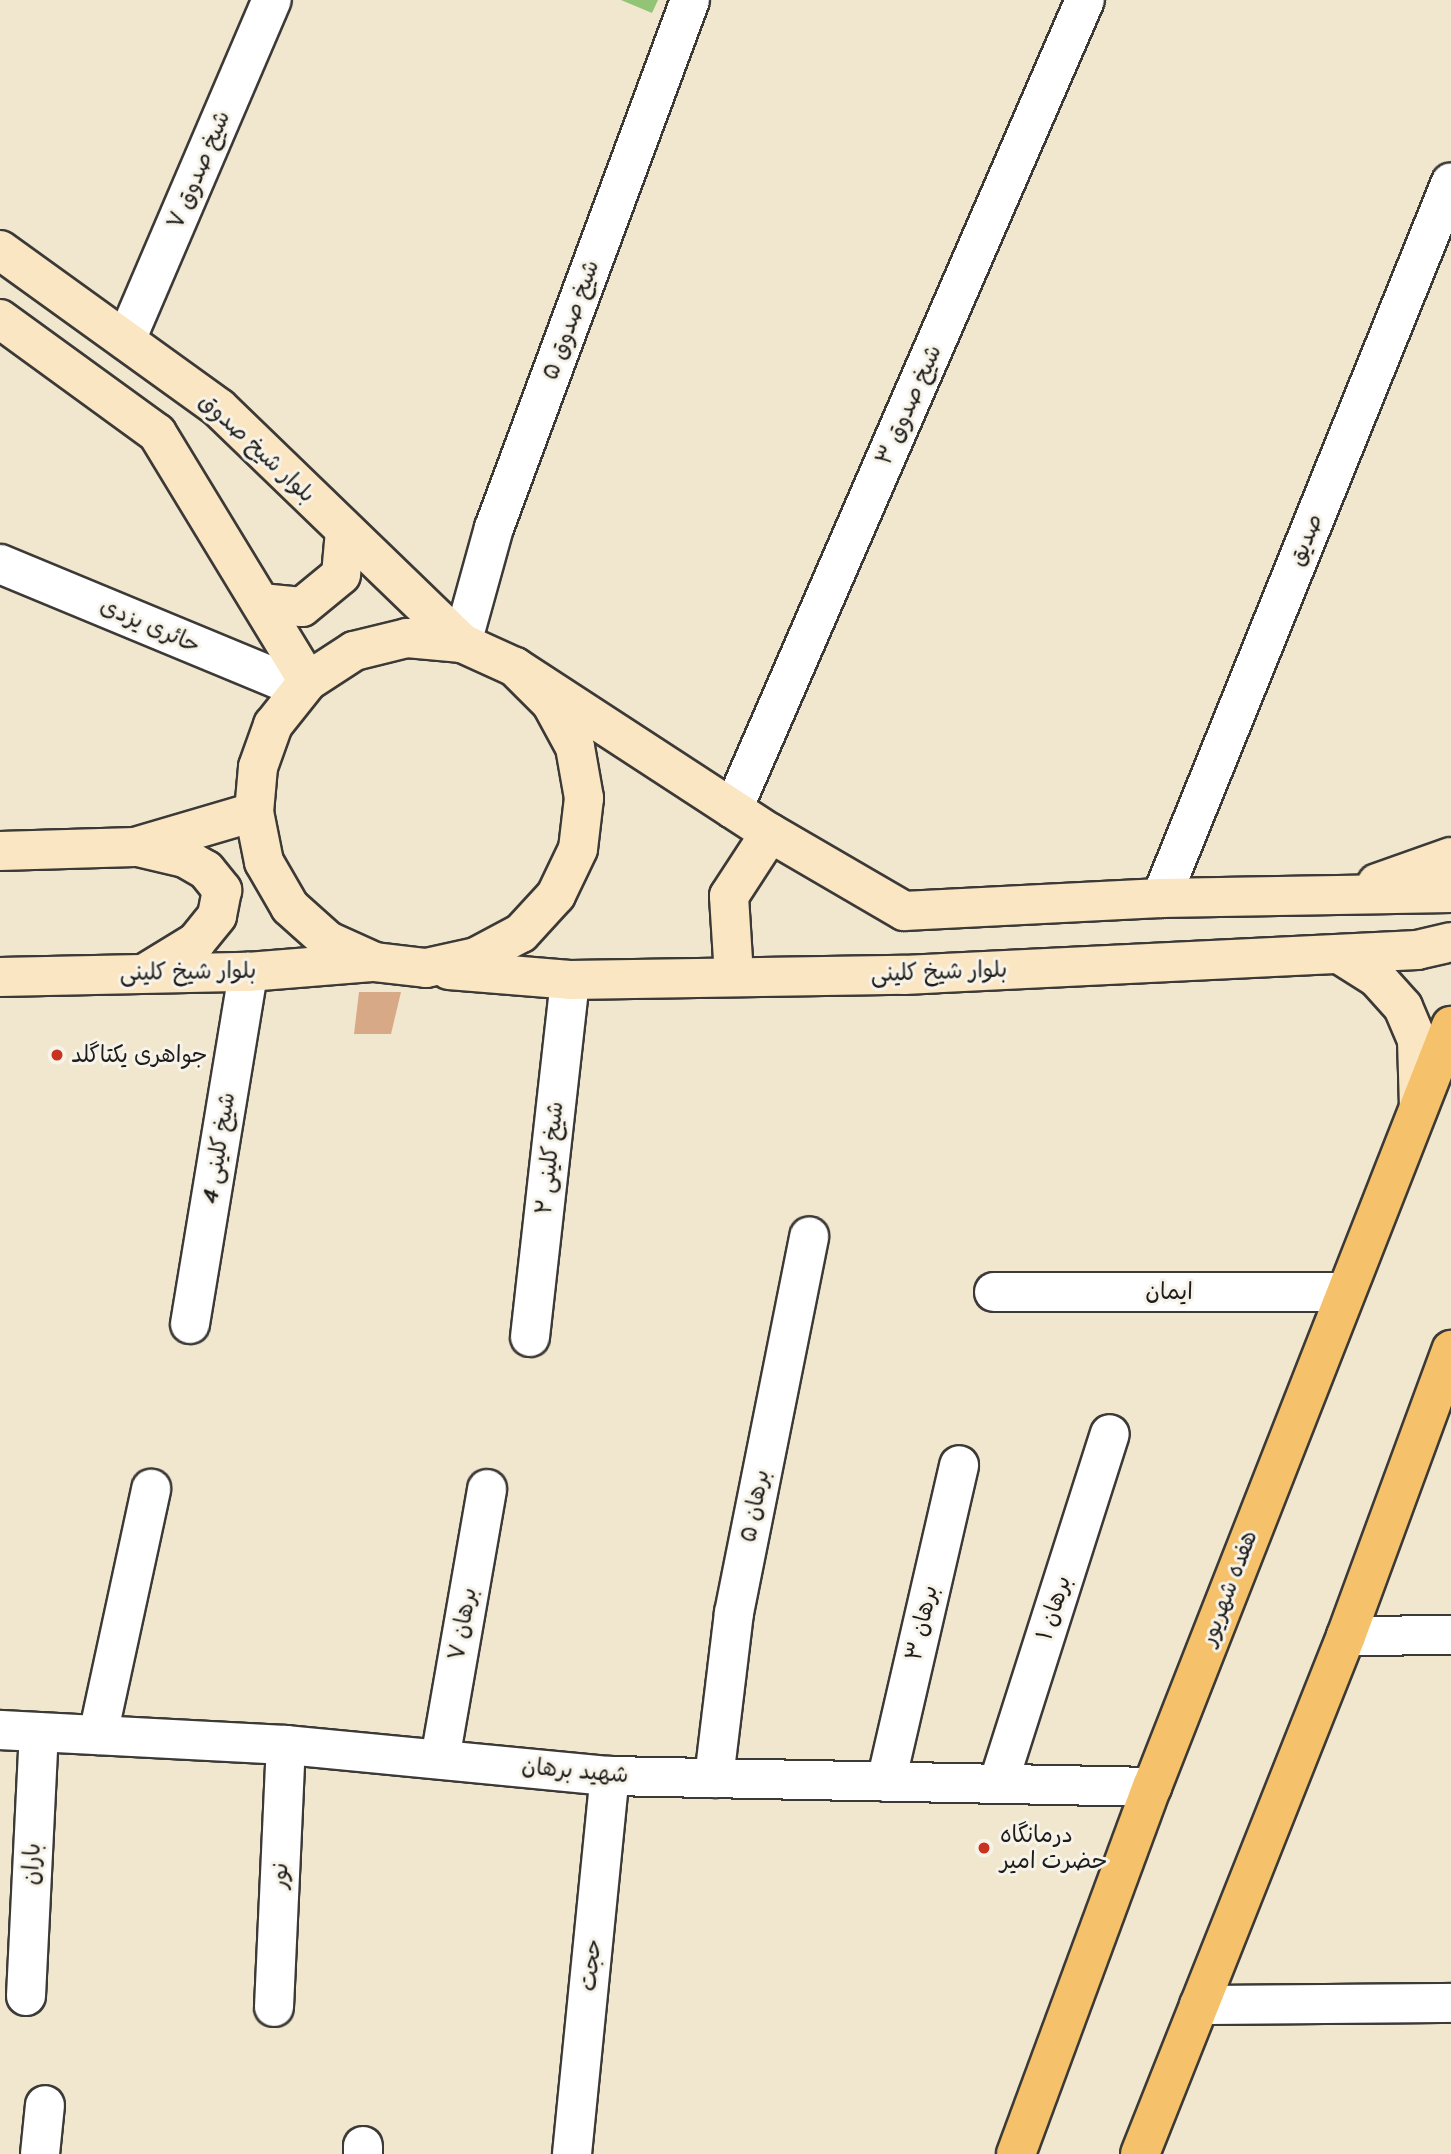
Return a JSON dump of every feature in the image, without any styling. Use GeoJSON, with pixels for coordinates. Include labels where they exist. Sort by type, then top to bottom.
{"type":"FeatureCollection","features":[{"type":"Feature","properties":{"kind":"main road","name":"بلوار شیخ صدوق"},"geometry":{"type":"LineString","coordinates":[[0,250],[219,408],[462,643]]}},
{"type":"Feature","properties":{"kind":"main road"},"geometry":{"type":"LineString","coordinates":[[0,319],[157,433],[261,603],[304,685]]}},
{"type":"Feature","properties":{"kind":"main road"},"geometry":{"type":"LineString","coordinates":[[261,603],[302,607],[341,575],[345,531]]}},
{"type":"Feature","properties":{"kind":"main road"},"geometry":{"type":"LineString","coordinates":[[375,962],[328,941],[290,907],[264,862],[254,812],[258,767],[273,725],[304,685],[354,651],[407,638],[462,643],[515,667],[770,833],[904,911],[1161,898],[1451,893]]}},
{"type":"Feature","properties":{"kind":"main road"},"geometry":{"type":"LineString","coordinates":[[426,968],[476,957],[521,933],[555,895],[578,849],[584,798],[575,747],[551,703],[515,667]]}},
{"type":"Feature","properties":{"kind":"main road"},"geometry":{"type":"LineString","coordinates":[[0,852],[135,847],[254,812]]}},
{"type":"Feature","properties":{"kind":"main road"},"geometry":{"type":"LineString","coordinates":[[734,976],[729,896],[770,833]]}},
{"type":"Feature","properties":{"kind":"main road"},"geometry":{"type":"LineString","coordinates":[[135,847],[185,858],[206,870],[222,890],[217,916],[195,942],[147,972]]}},
{"type":"Feature","properties":{"kind":"main road"},"geometry":{"type":"LineString","coordinates":[[1344,894],[1451,857]]}},
{"type":"Feature","properties":{"kind":"main road","name":"بلوار شیخ کلینی"},"geometry":{"type":"LineString","coordinates":[[0,977],[248,971],[375,962],[570,980],[904,975],[1417,950],[1451,942]]}},
{"type":"Feature","properties":{"kind":"main road"},"geometry":{"type":"LineString","coordinates":[[1339,954],[1377,978],[1403,1007],[1418,1040],[1419,1106]]}},
{"type":"Feature","properties":{"kind":"main road","name":"هفده شهریور"},"geometry":{"type":"LineString","coordinates":[[1016,2154],[1152,1787],[1344,1292],[1451,1026]]}},
{"type":"Feature","properties":{"kind":"main road"},"geometry":{"type":"LineString","coordinates":[[1140,2154],[1346,1636],[1451,1350]]}},
{"type":"Feature","properties":{"kind":"street","name":"شیخ صدوق ۷"},"geometry":{"type":"LineString","coordinates":[[125,341],[272,0]]}},
{"type":"Feature","properties":{"kind":"street","name":"شیخ صدوق ۵"},"geometry":{"type":"LineString","coordinates":[[462,643],[494,528],[690,0]]}},
{"type":"Feature","properties":{"kind":"street","name":"شیخ صدوق ۳"},"geometry":{"type":"LineString","coordinates":[[733,809],[1085,0]]}},
{"type":"Feature","properties":{"kind":"street","name":"صدیق"},"geometry":{"type":"LineString","coordinates":[[1161,898],[1451,182]]}},
{"type":"Feature","properties":{"kind":"street","name":"حائری یزدی"},"geometry":{"type":"LineString","coordinates":[[0,564],[304,685]]}},
{"type":"Feature","properties":{"kind":"street","name":"شیخ کلینی 4"},"geometry":{"type":"LineString","coordinates":[[190,1324],[248,971]]}},
{"type":"Feature","properties":{"kind":"street","name":"شیخ کلینی ۲"},"geometry":{"type":"LineString","coordinates":[[530,1337],[570,980]]}},
{"type":"Feature","properties":{"kind":"street","name":"برهان ۵"},"geometry":{"type":"LineString","coordinates":[[714,1778],[734,1612],[809,1236]]}},
{"type":"Feature","properties":{"kind":"street","name":"ایمان"},"geometry":{"type":"LineString","coordinates":[[994,1292],[1344,1292]]}},
{"type":"Feature","properties":{"kind":"street","name":"برهان ۱"},"geometry":{"type":"LineString","coordinates":[[999,1781],[1110,1434]]}},
{"type":"Feature","properties":{"kind":"street","name":"برهان ۳"},"geometry":{"type":"LineString","coordinates":[[886,1782],[959,1465]]}},
{"type":"Feature","properties":{"kind":"street"},"geometry":{"type":"LineString","coordinates":[[98,1735],[151,1489]]}},
{"type":"Feature","properties":{"kind":"street","name":"برهان ۷"},"geometry":{"type":"LineString","coordinates":[[440,1759],[487,1489]]}},
{"type":"Feature","properties":{"kind":"street"},"geometry":{"type":"LineString","coordinates":[[1346,1636],[1451,1634]]}},
{"type":"Feature","properties":{"kind":"street","name":"شهید برهان"},"geometry":{"type":"LineString","coordinates":[[0,1730],[286,1745],[610,1776],[886,1782],[999,1781],[1152,1787]]}},
{"type":"Feature","properties":{"kind":"street","name":"باران"},"geometry":{"type":"LineString","coordinates":[[26,1996],[39,1732]]}},
{"type":"Feature","properties":{"kind":"street","name":"نور"},"geometry":{"type":"LineString","coordinates":[[274,2007],[286,1745]]}},
{"type":"Feature","properties":{"kind":"street","name":"حجت"},"geometry":{"type":"LineString","coordinates":[[572,2154],[610,1776]]}},
{"type":"Feature","properties":{"kind":"street"},"geometry":{"type":"LineString","coordinates":[[1199,2005],[1451,2003]]}},
{"type":"Feature","properties":{"kind":"street"},"geometry":{"type":"LineString","coordinates":[[40,2154],[45,2105]]}},
{"type":"Feature","properties":{"kind":"green space"},"geometry":{"type":"Polygon","coordinates":[[[621,0],[658,0],[652,13],[621,0]]]}},
{"type":"Feature","properties":{"kind":"building"},"geometry":{"type":"Polygon","coordinates":[[[359,992],[401,992],[391,1034],[354,1034],[359,992]]]}},
{"type":"Feature","properties":{"kind":"place","name":"جواهری یکتاگلد"},"geometry":{"type":"Point","coordinates":[57,1055]}},
{"type":"Feature","properties":{"kind":"place","name":"درمانگاه حضرت امیر"},"geometry":{"type":"Point","coordinates":[984,1848]}}]}
